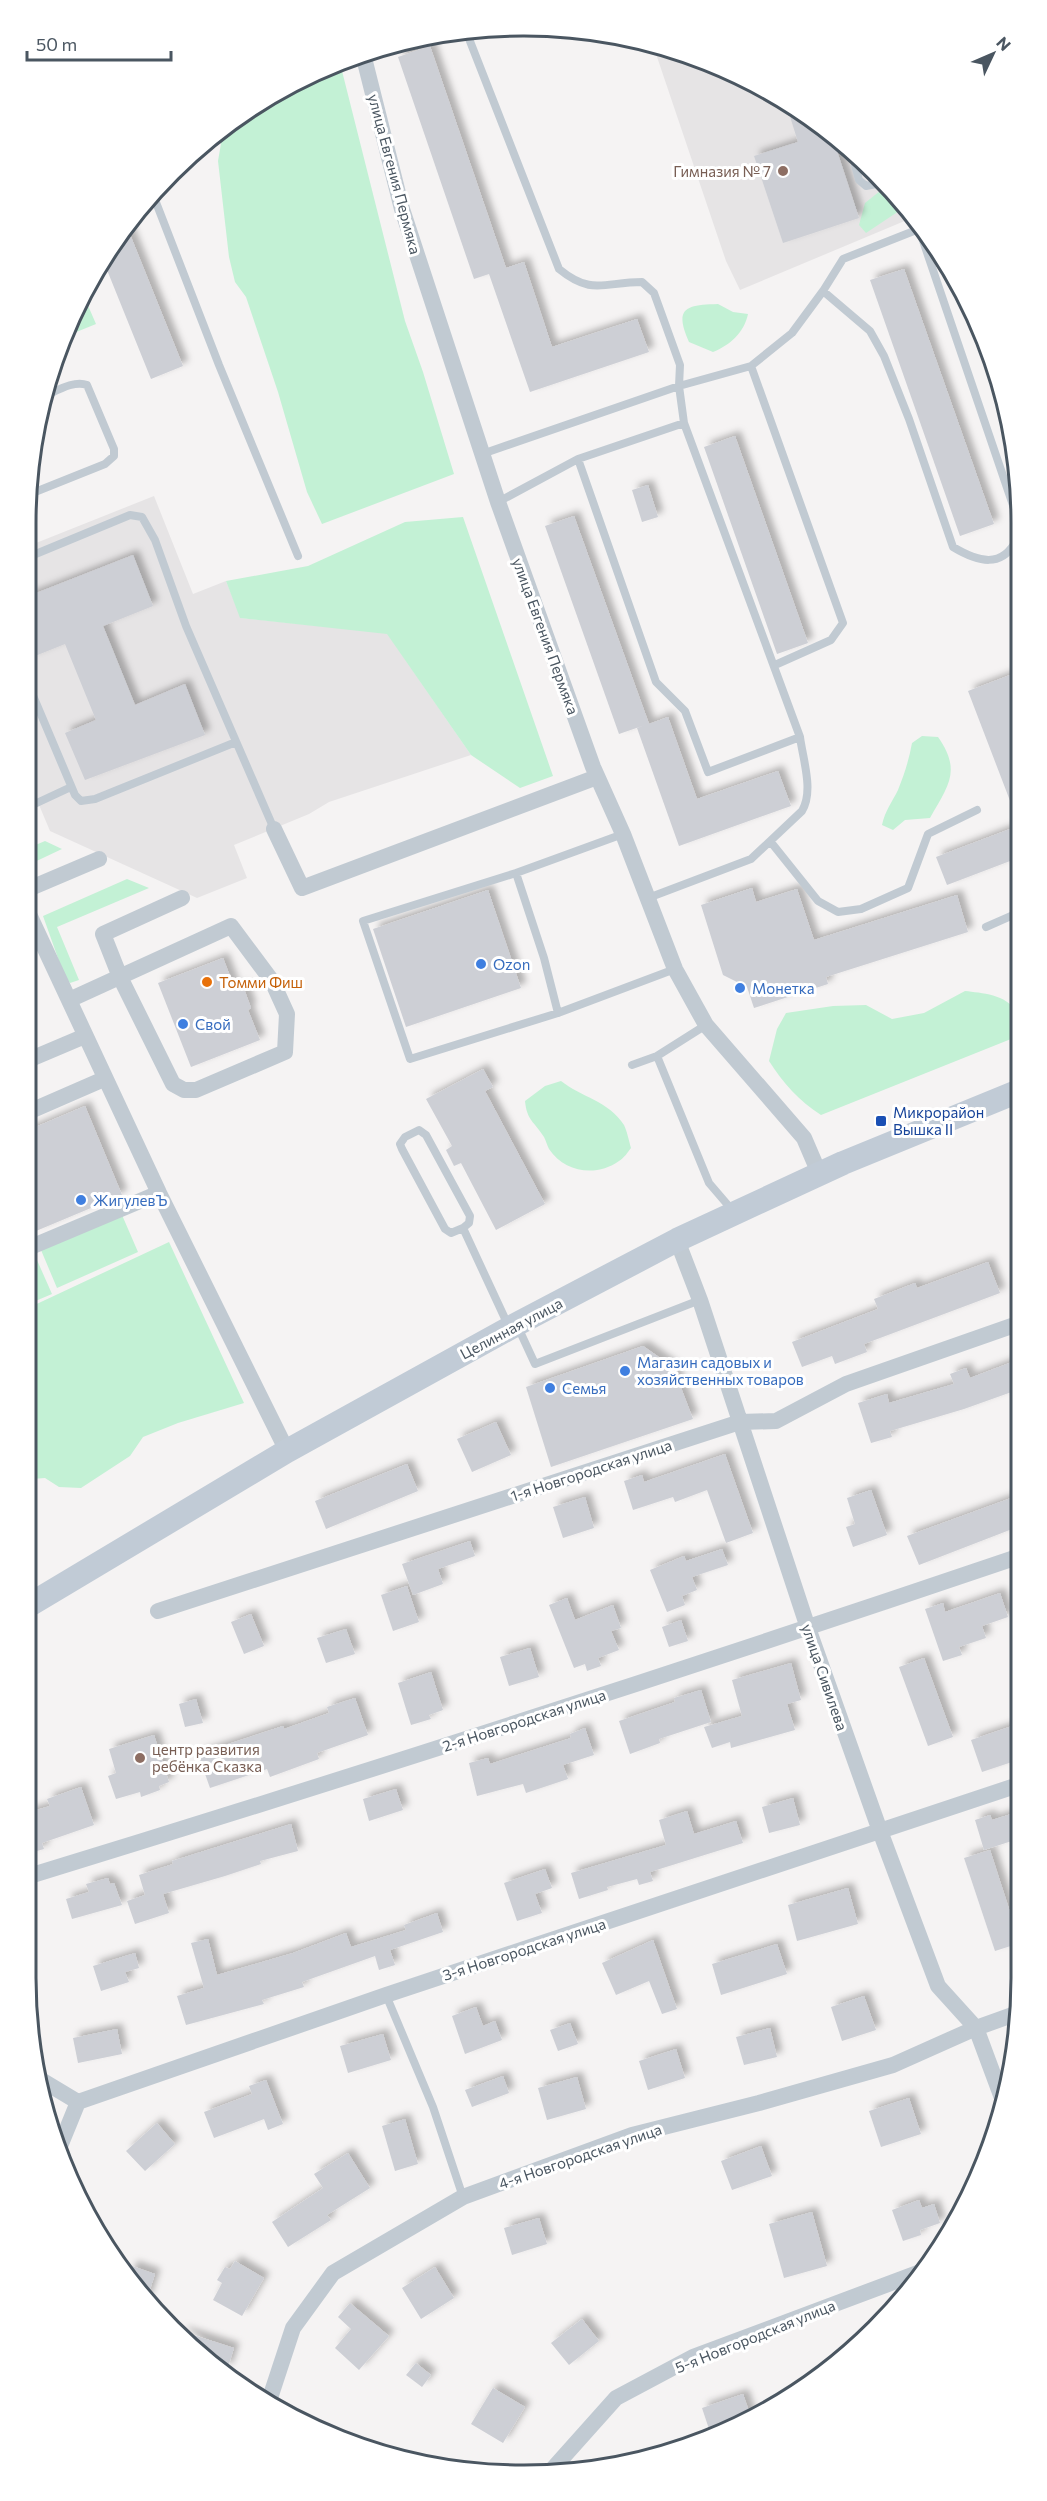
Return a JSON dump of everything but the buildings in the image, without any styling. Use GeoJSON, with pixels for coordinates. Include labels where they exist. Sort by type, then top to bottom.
{"type":"FeatureCollection","features":[{"type":"Feature","properties":{"kind":"main road","name":"Целинная улица"},"geometry":{"type":"LineString","coordinates":[[36,1601],[287,1451],[513,1326],[677,1240],[819,1173],[1011,1094]]}},
{"type":"Feature","properties":{"kind":"street","name":"улица Евгения Пермяка"},"geometry":{"type":"LineString","coordinates":[[365,63],[402,209],[498,502],[597,777],[623,834],[675,969],[706,1024],[804,1138],[819,1173]]}},
{"type":"Feature","properties":{"kind":"street"},"geometry":{"type":"LineString","coordinates":[[274,829],[302,888],[597,777]]}},
{"type":"Feature","properties":{"kind":"street"},"geometry":{"type":"LineString","coordinates":[[36,886],[99,859]]}},
{"type":"Feature","properties":{"kind":"street"},"geometry":{"type":"LineString","coordinates":[[69,1000],[120,976],[231,926],[272,981],[287,1014],[285,1052],[196,1090],[184,1090],[172,1084],[120,976],[103,934],[182,898]]}},
{"type":"Feature","properties":{"kind":"street"},"geometry":{"type":"LineString","coordinates":[[36,929],[104,1079],[287,1451]]}},
{"type":"Feature","properties":{"kind":"street"},"geometry":{"type":"LineString","coordinates":[[36,1057],[85,1036]]}},
{"type":"Feature","properties":{"kind":"street"},"geometry":{"type":"LineString","coordinates":[[36,1109],[104,1079]]}},
{"type":"Feature","properties":{"kind":"street"},"geometry":{"type":"LineString","coordinates":[[36,1241],[159,1193]]}},
{"type":"Feature","properties":{"kind":"street","name":"улица Сивилева"},"geometry":{"type":"LineString","coordinates":[[677,1240],[700,1300],[808,1628],[938,1986],[976,2028],[998,2088]]}},
{"type":"Feature","properties":{"kind":"street","name":"1-я Новгородская улица"},"geometry":{"type":"LineString","coordinates":[[158,1611],[740,1422],[776,1422],[846,1384],[1011,1326]]}},
{"type":"Feature","properties":{"kind":"street","name":"2-я Новгородская улица"},"geometry":{"type":"LineString","coordinates":[[36,1874],[253,1807],[808,1628],[1011,1559]]}},
{"type":"Feature","properties":{"kind":"street","name":"3-я Новгородская улица"},"geometry":{"type":"LineString","coordinates":[[78,2102],[386,1995],[1011,1787]]}},
{"type":"Feature","properties":{"kind":"street","name":"4-я Новгородская улица"},"geometry":{"type":"LineString","coordinates":[[271,2394],[293,2328],[333,2273],[463,2197],[632,2135],[759,2103],[893,2065],[976,2028],[1009,2016]]}},
{"type":"Feature","properties":{"kind":"street"},"geometry":{"type":"LineString","coordinates":[[48,2084],[78,2102],[63,2138]]}},
{"type":"Feature","properties":{"kind":"street","name":"5-я Новгородская улица"},"geometry":{"type":"LineString","coordinates":[[557,2464],[616,2398],[693,2357],[908,2277]]}},
{"type":"Feature","properties":{"kind":"lane"},"geometry":{"type":"LineString","coordinates":[[469,39],[559,269],[573,281],[592,287],[642,282],[654,293],[680,365],[679,386],[684,423],[800,737],[808,791],[807,803],[802,811],[751,859],[648,898]]}},
{"type":"Feature","properties":{"kind":"lane"},"geometry":{"type":"LineString","coordinates":[[856,167],[862,184],[866,186],[873,185]]}},
{"type":"Feature","properties":{"kind":"lane"},"geometry":{"type":"LineString","coordinates":[[156,203],[219,365],[298,555]]}},
{"type":"Feature","properties":{"kind":"lane"},"geometry":{"type":"LineString","coordinates":[[482,454],[679,386],[751,366],[792,333],[843,259],[912,230]]}},
{"type":"Feature","properties":{"kind":"lane"},"geometry":{"type":"LineString","coordinates":[[928,252],[1010,496]]}},
{"type":"Feature","properties":{"kind":"lane"},"geometry":{"type":"LineString","coordinates":[[823,291],[870,331],[884,356],[909,419],[953,547],[971,558],[991,561],[1006,554],[1011,547]]}},
{"type":"Feature","properties":{"kind":"lane"},"geometry":{"type":"LineString","coordinates":[[751,366],[843,623],[831,640],[775,665]]}},
{"type":"Feature","properties":{"kind":"lane"},"geometry":{"type":"LineString","coordinates":[[37,491],[105,464],[114,456],[114,449],[87,385],[81,382],[54,392]]}},
{"type":"Feature","properties":{"kind":"lane"},"geometry":{"type":"LineString","coordinates":[[498,502],[578,459],[684,423]]}},
{"type":"Feature","properties":{"kind":"lane"},"geometry":{"type":"LineString","coordinates":[[578,459],[656,682],[685,711],[708,772],[800,737]]}},
{"type":"Feature","properties":{"kind":"lane"},"geometry":{"type":"LineString","coordinates":[[36,554],[130,515],[142,517],[155,540],[186,626],[274,829]]}},
{"type":"Feature","properties":{"kind":"lane"},"geometry":{"type":"LineString","coordinates":[[36,703],[71,786],[81,801],[94,799],[236,742]]}},
{"type":"Feature","properties":{"kind":"lane"},"geometry":{"type":"LineString","coordinates":[[36,803],[71,786]]}},
{"type":"Feature","properties":{"kind":"lane"},"geometry":{"type":"LineString","coordinates":[[770,841],[818,901],[838,912],[861,909],[908,888],[928,834],[977,810]]}},
{"type":"Feature","properties":{"kind":"lane"},"geometry":{"type":"LineString","coordinates":[[623,834],[516,873],[363,921],[410,1059],[558,1013],[675,969]]}},
{"type":"Feature","properties":{"kind":"lane"},"geometry":{"type":"LineString","coordinates":[[516,873],[544,958],[558,1013]]}},
{"type":"Feature","properties":{"kind":"lane"},"geometry":{"type":"LineString","coordinates":[[986,927],[1011,916]]}},
{"type":"Feature","properties":{"kind":"lane"},"geometry":{"type":"LineString","coordinates":[[632,1065],[657,1056],[706,1024]]}},
{"type":"Feature","properties":{"kind":"lane"},"geometry":{"type":"LineString","coordinates":[[657,1056],[709,1183],[735,1213]]}},
{"type":"Feature","properties":{"kind":"lane"},"geometry":{"type":"LineString","coordinates":[[419,1130],[426,1135],[470,1216],[469,1223],[463,1228],[452,1233],[445,1229],[402,1149],[400,1144],[405,1137],[419,1130]]}},
{"type":"Feature","properties":{"kind":"lane"},"geometry":{"type":"LineString","coordinates":[[463,1228],[513,1326],[536,1364],[700,1300]]}},
{"type":"Feature","properties":{"kind":"lane"},"geometry":{"type":"LineString","coordinates":[[386,1995],[433,2107],[463,2197]]}},
{"type":"Feature","properties":{"kind":"shaded area","name":"Гимназия № 7"},"geometry":{"type":"Polygon","coordinates":[[[656,55],[710,73],[739,86],[794,118],[845,157],[890,202],[905,221],[740,290],[726,261],[656,55]]]}},
{"type":"Feature","properties":{"kind":"shaded area"},"geometry":{"type":"Polygon","coordinates":[[[154,496],[193,594],[226,581],[241,618],[387,633],[471,755],[329,802],[309,814],[234,845],[247,878],[197,898],[50,831],[36,798],[36,543],[154,496]]]}},
{"type":"Feature","properties":{"kind":"green space"},"geometry":{"type":"Polygon","coordinates":[[[342,71],[405,321],[454,474],[322,524],[307,492],[278,392],[246,297],[235,282],[229,257],[218,161],[221,142],[253,118],[308,86],[342,71]]]}},
{"type":"Feature","properties":{"kind":"green space"},"geometry":{"type":"Polygon","coordinates":[[[880,191],[898,212],[866,233],[859,225],[865,203],[880,191]]]}},
{"type":"Feature","properties":{"kind":"green space"},"geometry":{"type":"Polygon","coordinates":[[[718,304],[733,312],[748,314],[740,333],[725,346],[713,352],[689,342],[683,315],[690,307],[718,304]]]}},
{"type":"Feature","properties":{"kind":"green space"},"geometry":{"type":"Polygon","coordinates":[[[88,305],[96,324],[75,333],[88,305]]]}},
{"type":"Feature","properties":{"kind":"green space"},"geometry":{"type":"Polygon","coordinates":[[[463,517],[553,776],[520,788],[471,755],[387,634],[240,618],[226,581],[308,566],[405,522],[463,517]]]}},
{"type":"Feature","properties":{"kind":"green space"},"geometry":{"type":"Polygon","coordinates":[[[922,736],[938,737],[949,760],[950,778],[930,818],[905,820],[893,830],[882,825],[883,820],[898,790],[912,743],[922,736]]]}},
{"type":"Feature","properties":{"kind":"green space"},"geometry":{"type":"Polygon","coordinates":[[[45,841],[62,849],[36,861],[36,845],[45,841]]]}},
{"type":"Feature","properties":{"kind":"green space"},"geometry":{"type":"Polygon","coordinates":[[[127,879],[149,888],[57,927],[79,980],[70,983],[64,975],[43,916],[127,879]]]}},
{"type":"Feature","properties":{"kind":"green space"},"geometry":{"type":"Polygon","coordinates":[[[965,991],[1000,998],[1011,1005],[1011,1039],[821,1115],[792,1091],[769,1061],[777,1029],[786,1013],[833,1006],[866,1005],[892,1019],[924,1013],[965,991]]]}},
{"type":"Feature","properties":{"kind":"green space"},"geometry":{"type":"Polygon","coordinates":[[[561,1081],[611,1110],[618,1117],[624,1125],[631,1148],[621,1160],[601,1169],[582,1170],[564,1163],[549,1149],[544,1137],[529,1117],[525,1101],[545,1086],[561,1081]]]}},
{"type":"Feature","properties":{"kind":"green space"},"geometry":{"type":"Polygon","coordinates":[[[122,1215],[138,1252],[57,1288],[41,1250],[122,1215]]]}},
{"type":"Feature","properties":{"kind":"green space"},"geometry":{"type":"Polygon","coordinates":[[[169,1242],[244,1403],[178,1423],[143,1437],[130,1456],[81,1488],[59,1487],[45,1478],[36,1479],[36,1304],[169,1242]]]}},
{"type":"Feature","properties":{"kind":"green space"},"geometry":{"type":"Polygon","coordinates":[[[36,1258],[52,1294],[36,1301],[36,1258]]]}},
{"type":"Feature","properties":{"kind":"place","name":"Гимназия № 7"},"geometry":{"type":"Point","coordinates":[783,171]}},
{"type":"Feature","properties":{"kind":"place","name":"Ozon"},"geometry":{"type":"Point","coordinates":[481,964]}},
{"type":"Feature","properties":{"kind":"place","name":"Томми Фиш"},"geometry":{"type":"Point","coordinates":[207,982]}},
{"type":"Feature","properties":{"kind":"place","name":"Монетка"},"geometry":{"type":"Point","coordinates":[740,988]}},
{"type":"Feature","properties":{"kind":"place","name":"Свой"},"geometry":{"type":"Point","coordinates":[183,1024]}},
{"type":"Feature","properties":{"kind":"place","name":"Микрорайон Вышка II"},"geometry":{"type":"Point","coordinates":[881,1121]}},
{"type":"Feature","properties":{"kind":"place","name":"ЖигулевЪ"},"geometry":{"type":"Point","coordinates":[81,1200]}},
{"type":"Feature","properties":{"kind":"place","name":"Магазин садовых и хозяйственных товаров"},"geometry":{"type":"Point","coordinates":[625,1371]}},
{"type":"Feature","properties":{"kind":"place","name":"Семья"},"geometry":{"type":"Point","coordinates":[550,1388]}},
{"type":"Feature","properties":{"kind":"place","name":"центр развития ребёнка Сказка"},"geometry":{"type":"Point","coordinates":[140,1758]}}]}
